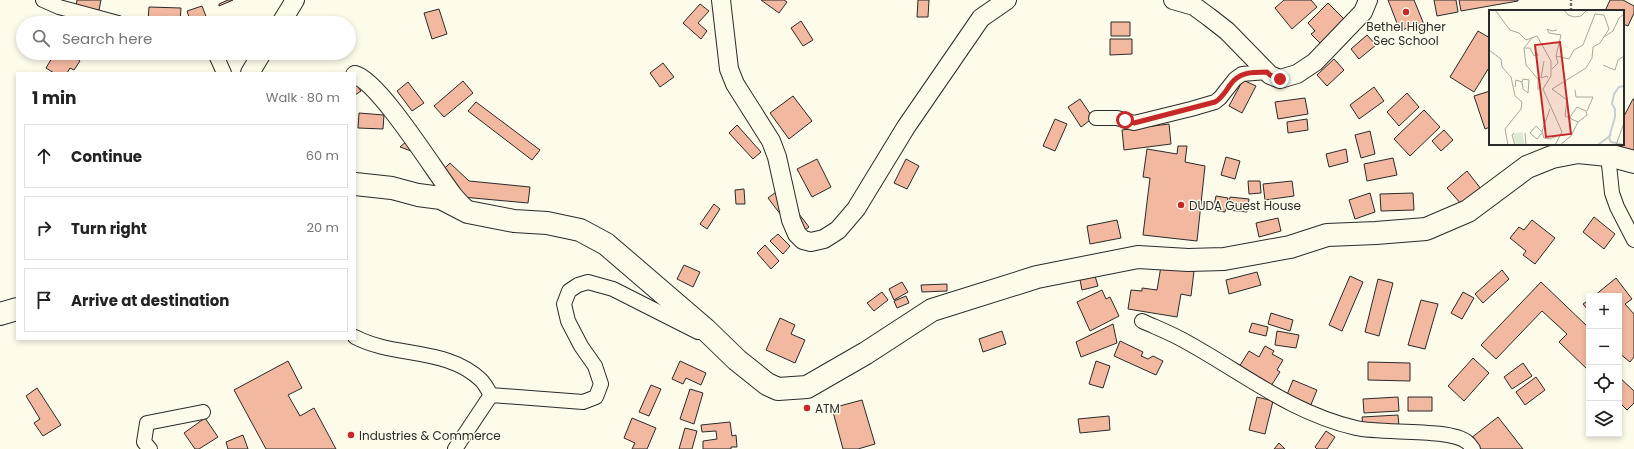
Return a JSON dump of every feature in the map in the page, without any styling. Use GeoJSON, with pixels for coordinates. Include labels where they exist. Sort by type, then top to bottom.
{"type":"FeatureCollection","features":[{"type":"Feature","properties":{"kind":"highway"},"geometry":{"type":"LineString","coordinates":[[356,184],[392,188],[418,195],[441,198],[468,212],[514,221],[547,223],[580,230],[606,244],[737,360],[766,384],[778,389],[807,387],[866,353],[932,310],[1037,277],[1138,257],[1188,260],[1224,259],[1290,247],[1327,235],[1376,234],[1426,229],[1468,211],[1527,167],[1552,158],[1578,152],[1608,155],[1634,162]]}},
{"type":"Feature","properties":{"kind":"highway"},"geometry":{"type":"LineString","coordinates":[[0,314],[16,309]]}},
{"type":"Feature","properties":{"kind":"street"},"geometry":{"type":"LineString","coordinates":[[43,0],[59,7],[92,16]]}},
{"type":"Feature","properties":{"kind":"street"},"geometry":{"type":"LineString","coordinates":[[285,16],[295,0]]}},
{"type":"Feature","properties":{"kind":"street"},"geometry":{"type":"LineString","coordinates":[[721,0],[729,69],[742,97],[771,141],[777,156],[791,220],[797,234],[803,240],[811,242],[824,239],[838,230],[856,209],[921,103],[981,18],[1007,0]]}},
{"type":"Feature","properties":{"kind":"street"},"geometry":{"type":"LineString","coordinates":[[1173,0],[1194,6],[1226,30],[1270,75],[1280,79],[1297,74],[1309,66],[1363,12],[1368,0]]}},
{"type":"Feature","properties":{"kind":"street"},"geometry":{"type":"LineString","coordinates":[[218,60],[224,72]]}},
{"type":"Feature","properties":{"kind":"street"},"geometry":{"type":"LineString","coordinates":[[251,72],[258,60]]}},
{"type":"Feature","properties":{"kind":"street"},"geometry":{"type":"LineString","coordinates":[[1096,118],[1117,118],[1134,123],[1197,107],[1215,102],[1235,79],[1242,74],[1267,72]]}},
{"type":"Feature","properties":{"kind":"street"},"geometry":{"type":"LineString","coordinates":[[356,76],[366,81],[380,95],[429,159],[453,196],[468,212]]}},
{"type":"Feature","properties":{"kind":"street"},"geometry":{"type":"LineString","coordinates":[[1608,155],[1612,193],[1617,207],[1634,240]]}},
{"type":"Feature","properties":{"kind":"street"},"geometry":{"type":"LineString","coordinates":[[491,395],[583,402],[596,397],[601,384],[595,366],[581,346],[568,321],[564,304],[569,291],[578,285],[588,282],[613,289],[720,344]]}},
{"type":"Feature","properties":{"kind":"street"},"geometry":{"type":"LineString","coordinates":[[1142,321],[1181,339],[1285,402],[1324,419],[1357,428],[1375,431],[1440,434],[1456,437],[1467,442],[1473,449]]}},
{"type":"Feature","properties":{"kind":"street"},"geometry":{"type":"LineString","coordinates":[[356,337],[384,349],[447,360],[464,367],[482,381],[491,395]]}},
{"type":"Feature","properties":{"kind":"street"},"geometry":{"type":"LineString","coordinates":[[455,449],[491,395]]}},
{"type":"Feature","properties":{"kind":"street"},"geometry":{"type":"LineString","coordinates":[[150,449],[144,442],[147,424],[203,412]]}},
{"type":"Feature","properties":{"kind":"path"},"geometry":{"type":"LineString","coordinates":[[1571,10],[1572,0]]}},
{"type":"Feature","properties":{"kind":"building"},"geometry":{"type":"Polygon","coordinates":[[[77,0],[101,0],[99,10],[76,7],[77,0]]]}},
{"type":"Feature","properties":{"kind":"building"},"geometry":{"type":"Polygon","coordinates":[[[228,0],[233,0],[219,6],[219,4],[228,0]]]}},
{"type":"Feature","properties":{"kind":"building"},"geometry":{"type":"Polygon","coordinates":[[[761,0],[784,0],[787,2],[779,13],[761,0]]]}},
{"type":"Feature","properties":{"kind":"building"},"geometry":{"type":"Polygon","coordinates":[[[918,0],[929,0],[928,17],[917,17],[918,0]]]}},
{"type":"Feature","properties":{"kind":"building"},"geometry":{"type":"Polygon","coordinates":[[[1284,0],[1311,0],[1317,7],[1292,29],[1275,8],[1284,0]]]}},
{"type":"Feature","properties":{"kind":"building","name":"Bethel Higher Sec School"},"geometry":{"type":"Polygon","coordinates":[[[1388,0],[1414,0],[1425,27],[1421,29],[1419,23],[1400,31],[1388,0]]]}},
{"type":"Feature","properties":{"kind":"building"},"geometry":{"type":"Polygon","coordinates":[[[1434,0],[1456,0],[1458,12],[1437,16],[1434,0]]]}},
{"type":"Feature","properties":{"kind":"building"},"geometry":{"type":"Polygon","coordinates":[[[1459,0],[1518,0],[1518,1],[1461,11],[1459,0]]]}},
{"type":"Feature","properties":{"kind":"building"},"geometry":{"type":"Polygon","coordinates":[[[1610,0],[1623,0],[1634,6],[1634,13],[1628,26],[1624,24],[1624,10],[1605,10],[1610,0]]]}},
{"type":"Feature","properties":{"kind":"building"},"geometry":{"type":"Polygon","coordinates":[[[1328,3],[1344,19],[1320,43],[1311,34],[1315,31],[1308,23],[1328,3]]]}},
{"type":"Feature","properties":{"kind":"building"},"geometry":{"type":"Polygon","coordinates":[[[700,4],[709,11],[698,23],[707,31],[701,39],[683,23],[700,4]]]}},
{"type":"Feature","properties":{"kind":"building"},"geometry":{"type":"Polygon","coordinates":[[[202,6],[206,16],[189,16],[187,11],[202,6]]]}},
{"type":"Feature","properties":{"kind":"building"},"geometry":{"type":"Polygon","coordinates":[[[149,7],[181,8],[180,16],[148,16],[149,7]]]}},
{"type":"Feature","properties":{"kind":"building"},"geometry":{"type":"Polygon","coordinates":[[[439,9],[447,34],[432,39],[424,13],[439,9]]]}},
{"type":"Feature","properties":{"kind":"building"},"geometry":{"type":"Polygon","coordinates":[[[801,21],[813,40],[803,46],[791,28],[801,21]]]}},
{"type":"Feature","properties":{"kind":"building"},"geometry":{"type":"Polygon","coordinates":[[[1111,22],[1130,22],[1130,36],[1111,36],[1111,22]]]}},
{"type":"Feature","properties":{"kind":"building"},"geometry":{"type":"Polygon","coordinates":[[[1478,31],[1489,37],[1489,68],[1474,92],[1450,77],[1478,31]]]}},
{"type":"Feature","properties":{"kind":"building"},"geometry":{"type":"Polygon","coordinates":[[[1367,35],[1376,45],[1359,59],[1351,49],[1367,35]]]}},
{"type":"Feature","properties":{"kind":"building"},"geometry":{"type":"Polygon","coordinates":[[[1110,39],[1132,39],[1132,54],[1110,55],[1110,39]]]}},
{"type":"Feature","properties":{"kind":"building"},"geometry":{"type":"Polygon","coordinates":[[[1334,59],[1344,70],[1327,86],[1317,75],[1334,59]]]}},
{"type":"Feature","properties":{"kind":"building"},"geometry":{"type":"Polygon","coordinates":[[[51,60],[80,61],[74,70],[70,68],[68,72],[52,72],[46,68],[51,60]]]}},
{"type":"Feature","properties":{"kind":"building"},"geometry":{"type":"Polygon","coordinates":[[[663,63],[674,77],[660,87],[650,73],[663,63]]]}},
{"type":"Feature","properties":{"kind":"building"},"geometry":{"type":"Polygon","coordinates":[[[1243,80],[1256,86],[1242,113],[1229,106],[1243,80]]]}},
{"type":"Feature","properties":{"kind":"building"},"geometry":{"type":"Polygon","coordinates":[[[463,81],[473,93],[444,117],[434,106],[463,81]]]}},
{"type":"Feature","properties":{"kind":"building"},"geometry":{"type":"Polygon","coordinates":[[[408,82],[424,103],[412,111],[397,91],[408,82]]]}},
{"type":"Feature","properties":{"kind":"building"},"geometry":{"type":"Polygon","coordinates":[[[356,84],[361,91],[356,94],[356,84]]]}},
{"type":"Feature","properties":{"kind":"building"},"geometry":{"type":"Polygon","coordinates":[[[1374,87],[1384,101],[1359,119],[1350,105],[1374,87]]]}},
{"type":"Feature","properties":{"kind":"building"},"geometry":{"type":"Polygon","coordinates":[[[1489,91],[1489,127],[1485,129],[1474,96],[1489,91]]]}},
{"type":"Feature","properties":{"kind":"building"},"geometry":{"type":"Polygon","coordinates":[[[1407,93],[1419,107],[1399,126],[1387,112],[1407,93]]]}},
{"type":"Feature","properties":{"kind":"building"},"geometry":{"type":"Polygon","coordinates":[[[793,96],[812,121],[789,139],[770,113],[793,96]]]}},
{"type":"Feature","properties":{"kind":"building"},"geometry":{"type":"Polygon","coordinates":[[[1305,98],[1308,114],[1278,119],[1275,102],[1305,98]]]}},
{"type":"Feature","properties":{"kind":"building"},"geometry":{"type":"Polygon","coordinates":[[[1080,99],[1093,118],[1081,127],[1068,107],[1080,99]]]}},
{"type":"Feature","properties":{"kind":"building"},"geometry":{"type":"Polygon","coordinates":[[[1634,99],[1634,153],[1619,145],[1624,145],[1624,116],[1634,99]]]}},
{"type":"Feature","properties":{"kind":"building"},"geometry":{"type":"Polygon","coordinates":[[[476,102],[540,150],[532,160],[468,111],[476,102]]]}},
{"type":"Feature","properties":{"kind":"building"},"geometry":{"type":"Polygon","coordinates":[[[1424,110],[1440,127],[1410,156],[1394,139],[1424,110]]]}},
{"type":"Feature","properties":{"kind":"building"},"geometry":{"type":"Polygon","coordinates":[[[359,113],[384,115],[383,129],[358,128],[359,113]]]}},
{"type":"Feature","properties":{"kind":"building"},"geometry":{"type":"Polygon","coordinates":[[[1055,119],[1067,124],[1055,151],[1043,146],[1055,119]]]}},
{"type":"Feature","properties":{"kind":"building"},"geometry":{"type":"Polygon","coordinates":[[[1307,119],[1308,130],[1288,133],[1287,122],[1307,119]]]}},
{"type":"Feature","properties":{"kind":"building"},"geometry":{"type":"Polygon","coordinates":[[[1169,124],[1171,144],[1124,150],[1122,130],[1169,124]]]}},
{"type":"Feature","properties":{"kind":"building"},"geometry":{"type":"Polygon","coordinates":[[[737,125],[761,152],[753,159],[729,133],[737,125]]]}},
{"type":"Feature","properties":{"kind":"building"},"geometry":{"type":"Polygon","coordinates":[[[1444,130],[1453,140],[1441,151],[1432,141],[1444,130]]]}},
{"type":"Feature","properties":{"kind":"building"},"geometry":{"type":"Polygon","coordinates":[[[1370,131],[1375,154],[1361,158],[1355,135],[1370,131]]]}},
{"type":"Feature","properties":{"kind":"building"},"geometry":{"type":"Polygon","coordinates":[[[409,139],[425,156],[400,147],[409,139]]]}},
{"type":"Feature","properties":{"kind":"building","name":"DUDA Guest House"},"geometry":{"type":"Polygon","coordinates":[[[1178,146],[1187,146],[1185,162],[1205,166],[1197,241],[1143,235],[1150,178],[1143,177],[1147,149],[1177,154],[1178,146]]]}},
{"type":"Feature","properties":{"kind":"building"},"geometry":{"type":"Polygon","coordinates":[[[1346,149],[1348,162],[1329,167],[1326,154],[1346,149]]]}},
{"type":"Feature","properties":{"kind":"building"},"geometry":{"type":"Polygon","coordinates":[[[1226,157],[1240,161],[1235,179],[1221,175],[1226,157]]]}},
{"type":"Feature","properties":{"kind":"building"},"geometry":{"type":"Polygon","coordinates":[[[1393,158],[1397,175],[1367,181],[1364,164],[1393,158]]]}},
{"type":"Feature","properties":{"kind":"building"},"geometry":{"type":"Polygon","coordinates":[[[817,159],[831,187],[812,197],[797,169],[817,159]]]}},
{"type":"Feature","properties":{"kind":"building"},"geometry":{"type":"Polygon","coordinates":[[[906,159],[919,166],[907,189],[894,183],[906,159]]]}},
{"type":"Feature","properties":{"kind":"building"},"geometry":{"type":"Polygon","coordinates":[[[450,163],[469,181],[530,187],[528,203],[462,197],[439,174],[450,163]]]}},
{"type":"Feature","properties":{"kind":"building"},"geometry":{"type":"Polygon","coordinates":[[[1467,171],[1481,189],[1462,205],[1447,188],[1467,171]]]}},
{"type":"Feature","properties":{"kind":"building"},"geometry":{"type":"Polygon","coordinates":[[[1248,181],[1260,181],[1261,193],[1249,194],[1248,181]]]}},
{"type":"Feature","properties":{"kind":"building"},"geometry":{"type":"Polygon","coordinates":[[[1292,181],[1294,196],[1265,200],[1263,184],[1292,181]]]}},
{"type":"Feature","properties":{"kind":"building"},"geometry":{"type":"Polygon","coordinates":[[[744,189],[745,204],[736,204],[735,190],[744,189]]]}},
{"type":"Feature","properties":{"kind":"building"},"geometry":{"type":"Polygon","coordinates":[[[780,189],[809,227],[797,236],[768,198],[780,189]]]}},
{"type":"Feature","properties":{"kind":"building"},"geometry":{"type":"Polygon","coordinates":[[[1370,193],[1375,212],[1355,219],[1349,200],[1370,193]]]}},
{"type":"Feature","properties":{"kind":"building"},"geometry":{"type":"Polygon","coordinates":[[[1413,193],[1414,210],[1381,211],[1380,194],[1413,193]]]}},
{"type":"Feature","properties":{"kind":"building"},"geometry":{"type":"Polygon","coordinates":[[[1216,196],[1228,198],[1225,212],[1213,210],[1216,196]]]}},
{"type":"Feature","properties":{"kind":"building"},"geometry":{"type":"Polygon","coordinates":[[[1230,197],[1249,199],[1247,212],[1228,210],[1230,197]]]}},
{"type":"Feature","properties":{"kind":"building"},"geometry":{"type":"Polygon","coordinates":[[[714,204],[720,209],[707,229],[700,224],[714,204]]]}},
{"type":"Feature","properties":{"kind":"building"},"geometry":{"type":"Polygon","coordinates":[[[1594,217],[1615,234],[1604,249],[1583,232],[1594,217]]]}},
{"type":"Feature","properties":{"kind":"building"},"geometry":{"type":"Polygon","coordinates":[[[1278,218],[1281,231],[1259,237],[1256,223],[1278,218]]]}},
{"type":"Feature","properties":{"kind":"building"},"geometry":{"type":"Polygon","coordinates":[[[1117,220],[1121,238],[1090,244],[1087,226],[1117,220]]]}},
{"type":"Feature","properties":{"kind":"building"},"geometry":{"type":"Polygon","coordinates":[[[1532,220],[1555,238],[1535,264],[1523,255],[1526,251],[1510,238],[1519,227],[1524,230],[1532,220]]]}},
{"type":"Feature","properties":{"kind":"building"},"geometry":{"type":"Polygon","coordinates":[[[778,234],[790,246],[783,254],[770,241],[778,234]]]}},
{"type":"Feature","properties":{"kind":"building"},"geometry":{"type":"Polygon","coordinates":[[[765,245],[779,261],[771,269],[757,253],[765,245]]]}},
{"type":"Feature","properties":{"kind":"building"},"geometry":{"type":"Polygon","coordinates":[[[684,265],[700,272],[693,287],[677,279],[684,265]]]}},
{"type":"Feature","properties":{"kind":"building"},"geometry":{"type":"Polygon","coordinates":[[[1161,266],[1194,271],[1191,296],[1181,294],[1177,317],[1128,309],[1131,290],[1142,291],[1142,288],[1157,290],[1161,266]]]}},
{"type":"Feature","properties":{"kind":"building"},"geometry":{"type":"Polygon","coordinates":[[[1502,270],[1509,279],[1483,303],[1475,294],[1502,270]]]}},
{"type":"Feature","properties":{"kind":"building"},"geometry":{"type":"Polygon","coordinates":[[[1257,272],[1261,285],[1229,294],[1226,280],[1257,272]]]}},
{"type":"Feature","properties":{"kind":"building"},"geometry":{"type":"Polygon","coordinates":[[[1095,276],[1098,286],[1082,290],[1080,280],[1095,276]]]}},
{"type":"Feature","properties":{"kind":"building"},"geometry":{"type":"Polygon","coordinates":[[[1350,276],[1363,282],[1342,331],[1329,325],[1350,276]]]}},
{"type":"Feature","properties":{"kind":"building"},"geometry":{"type":"Polygon","coordinates":[[[1616,278],[1632,299],[1625,304],[1634,314],[1634,357],[1630,362],[1622,355],[1622,293],[1598,293],[1616,278]]]}},
{"type":"Feature","properties":{"kind":"building"},"geometry":{"type":"Polygon","coordinates":[[[1378,279],[1393,283],[1379,336],[1365,332],[1378,279]]]}},
{"type":"Feature","properties":{"kind":"building"},"geometry":{"type":"Polygon","coordinates":[[[902,282],[908,292],[894,300],[889,289],[902,282]]]}},
{"type":"Feature","properties":{"kind":"building"},"geometry":{"type":"Polygon","coordinates":[[[1541,282],[1586,325],[1586,368],[1559,342],[1567,334],[1542,311],[1496,359],[1481,345],[1541,282]]]}},
{"type":"Feature","properties":{"kind":"building"},"geometry":{"type":"Polygon","coordinates":[[[947,284],[947,291],[922,292],[921,285],[947,284]]]}},
{"type":"Feature","properties":{"kind":"building"},"geometry":{"type":"Polygon","coordinates":[[[1102,290],[1106,299],[1110,297],[1119,316],[1090,331],[1077,302],[1102,290]]]}},
{"type":"Feature","properties":{"kind":"building"},"geometry":{"type":"Polygon","coordinates":[[[882,292],[888,300],[874,311],[867,303],[882,292]]]}},
{"type":"Feature","properties":{"kind":"building"},"geometry":{"type":"Polygon","coordinates":[[[1463,292],[1474,298],[1462,319],[1451,313],[1463,292]]]}},
{"type":"Feature","properties":{"kind":"building"},"geometry":{"type":"Polygon","coordinates":[[[906,296],[909,303],[897,308],[894,301],[906,296]]]}},
{"type":"Feature","properties":{"kind":"building"},"geometry":{"type":"Polygon","coordinates":[[[1421,300],[1438,304],[1425,349],[1408,345],[1421,300]]]}},
{"type":"Feature","properties":{"kind":"building"},"geometry":{"type":"Polygon","coordinates":[[[1271,313],[1293,320],[1290,331],[1268,324],[1271,313]]]}},
{"type":"Feature","properties":{"kind":"building"},"geometry":{"type":"Polygon","coordinates":[[[780,318],[795,325],[791,334],[805,340],[795,363],[766,350],[780,318]]]}},
{"type":"Feature","properties":{"kind":"building"},"geometry":{"type":"Polygon","coordinates":[[[1252,323],[1268,327],[1266,336],[1249,332],[1252,323]]]}},
{"type":"Feature","properties":{"kind":"building"},"geometry":{"type":"Polygon","coordinates":[[[1113,324],[1117,343],[1081,357],[1076,342],[1113,324]]]}},
{"type":"Feature","properties":{"kind":"building"},"geometry":{"type":"Polygon","coordinates":[[[1002,331],[1006,344],[983,352],[979,339],[1002,331]]]}},
{"type":"Feature","properties":{"kind":"building"},"geometry":{"type":"Polygon","coordinates":[[[1277,331],[1299,335],[1296,348],[1275,345],[1277,331]]]}},
{"type":"Feature","properties":{"kind":"building"},"geometry":{"type":"Polygon","coordinates":[[[1120,341],[1143,352],[1141,356],[1148,359],[1153,356],[1163,361],[1156,375],[1114,356],[1120,341]]]}},
{"type":"Feature","properties":{"kind":"building"},"geometry":{"type":"Polygon","coordinates":[[[1265,346],[1274,351],[1272,354],[1283,360],[1277,370],[1280,372],[1271,386],[1239,367],[1249,351],[1259,357],[1265,346]]]}},
{"type":"Feature","properties":{"kind":"building"},"geometry":{"type":"Polygon","coordinates":[[[1473,358],[1489,373],[1464,401],[1448,386],[1473,358]]]}},
{"type":"Feature","properties":{"kind":"building"},"geometry":{"type":"Polygon","coordinates":[[[288,361],[302,388],[288,395],[300,416],[314,408],[336,449],[266,449],[234,390],[288,361]]]}},
{"type":"Feature","properties":{"kind":"building"},"geometry":{"type":"Polygon","coordinates":[[[680,361],[706,373],[701,385],[686,378],[683,384],[672,379],[680,361]]]}},
{"type":"Feature","properties":{"kind":"building"},"geometry":{"type":"Polygon","coordinates":[[[1096,361],[1110,366],[1103,388],[1089,384],[1096,361]]]}},
{"type":"Feature","properties":{"kind":"building"},"geometry":{"type":"Polygon","coordinates":[[[1368,362],[1410,363],[1410,381],[1368,380],[1368,362]]]}},
{"type":"Feature","properties":{"kind":"building"},"geometry":{"type":"Polygon","coordinates":[[[1523,363],[1532,376],[1512,389],[1504,377],[1523,363]]]}},
{"type":"Feature","properties":{"kind":"building"},"geometry":{"type":"Polygon","coordinates":[[[1536,377],[1545,390],[1525,405],[1516,392],[1536,377]]]}},
{"type":"Feature","properties":{"kind":"building"},"geometry":{"type":"Polygon","coordinates":[[[1293,380],[1317,390],[1310,407],[1286,397],[1293,380]]]}},
{"type":"Feature","properties":{"kind":"building"},"geometry":{"type":"Polygon","coordinates":[[[1622,380],[1634,391],[1634,403],[1627,410],[1622,405],[1622,380]]]}},
{"type":"Feature","properties":{"kind":"building"},"geometry":{"type":"Polygon","coordinates":[[[651,385],[661,389],[649,416],[639,412],[651,385]]]}},
{"type":"Feature","properties":{"kind":"building"},"geometry":{"type":"Polygon","coordinates":[[[37,388],[61,425],[43,436],[34,423],[40,419],[26,396],[37,388]]]}},
{"type":"Feature","properties":{"kind":"building"},"geometry":{"type":"Polygon","coordinates":[[[690,389],[703,393],[694,424],[680,419],[690,389]]]}},
{"type":"Feature","properties":{"kind":"building"},"geometry":{"type":"Polygon","coordinates":[[[1257,397],[1273,401],[1265,434],[1249,430],[1257,397]]]}},
{"type":"Feature","properties":{"kind":"building"},"geometry":{"type":"Polygon","coordinates":[[[1398,397],[1399,411],[1364,413],[1363,399],[1398,397]]]}},
{"type":"Feature","properties":{"kind":"building"},"geometry":{"type":"Polygon","coordinates":[[[1408,397],[1432,397],[1432,411],[1408,411],[1408,397]]]}},
{"type":"Feature","properties":{"kind":"building"},"geometry":{"type":"Polygon","coordinates":[[[862,400],[875,444],[858,449],[843,449],[832,408],[862,400]]]}},
{"type":"Feature","properties":{"kind":"building"},"geometry":{"type":"Polygon","coordinates":[[[1398,415],[1399,426],[1363,429],[1362,417],[1398,415]]]}},
{"type":"Feature","properties":{"kind":"building"},"geometry":{"type":"Polygon","coordinates":[[[1109,416],[1110,430],[1080,433],[1078,419],[1109,416]]]}},
{"type":"Feature","properties":{"kind":"building"},"geometry":{"type":"Polygon","coordinates":[[[1498,417],[1523,449],[1480,449],[1471,438],[1498,417]]]}},
{"type":"Feature","properties":{"kind":"building"},"geometry":{"type":"Polygon","coordinates":[[[205,418],[218,437],[199,449],[195,449],[184,433],[205,418]]]}},
{"type":"Feature","properties":{"kind":"building"},"geometry":{"type":"Polygon","coordinates":[[[632,418],[656,428],[647,449],[632,449],[635,443],[624,438],[632,418]]]}},
{"type":"Feature","properties":{"kind":"building"},"geometry":{"type":"Polygon","coordinates":[[[730,422],[732,436],[736,435],[737,447],[731,447],[731,449],[703,449],[703,441],[717,439],[716,431],[702,432],[701,425],[730,422]]]}},
{"type":"Feature","properties":{"kind":"building"},"geometry":{"type":"Polygon","coordinates":[[[685,428],[697,431],[692,449],[679,449],[685,428]]]}},
{"type":"Feature","properties":{"kind":"building"},"geometry":{"type":"Polygon","coordinates":[[[1326,431],[1335,437],[1327,449],[1317,449],[1315,447],[1326,431]]]}},
{"type":"Feature","properties":{"kind":"building"},"geometry":{"type":"Polygon","coordinates":[[[243,435],[248,449],[228,449],[226,442],[243,435]]]}},
{"type":"Feature","properties":{"kind":"building"},"geometry":{"type":"Polygon","coordinates":[[[1279,443],[1285,449],[1274,449],[1279,443]]]}},
{"type":"Feature","properties":{"kind":"place","name":"Bethel Higher Sec School"},"geometry":{"type":"Point","coordinates":[1406,12]}},
{"type":"Feature","properties":{"kind":"place","name":"DUDA Guest House"},"geometry":{"type":"Point","coordinates":[1181,205]}},
{"type":"Feature","properties":{"kind":"place","name":"ATM"},"geometry":{"type":"Point","coordinates":[807,408]}},
{"type":"Feature","properties":{"kind":"place","name":"Industries & Commerce"},"geometry":{"type":"Point","coordinates":[351,435]}},
{"type":"Feature","properties":{"kind":"route"},"geometry":{"type":"LineString","coordinates":[[1125,120],[1134,123],[1215,102],[1226,92],[1235,79],[1242,74],[1267,72],[1270,75],[1280,79]]}}]}
